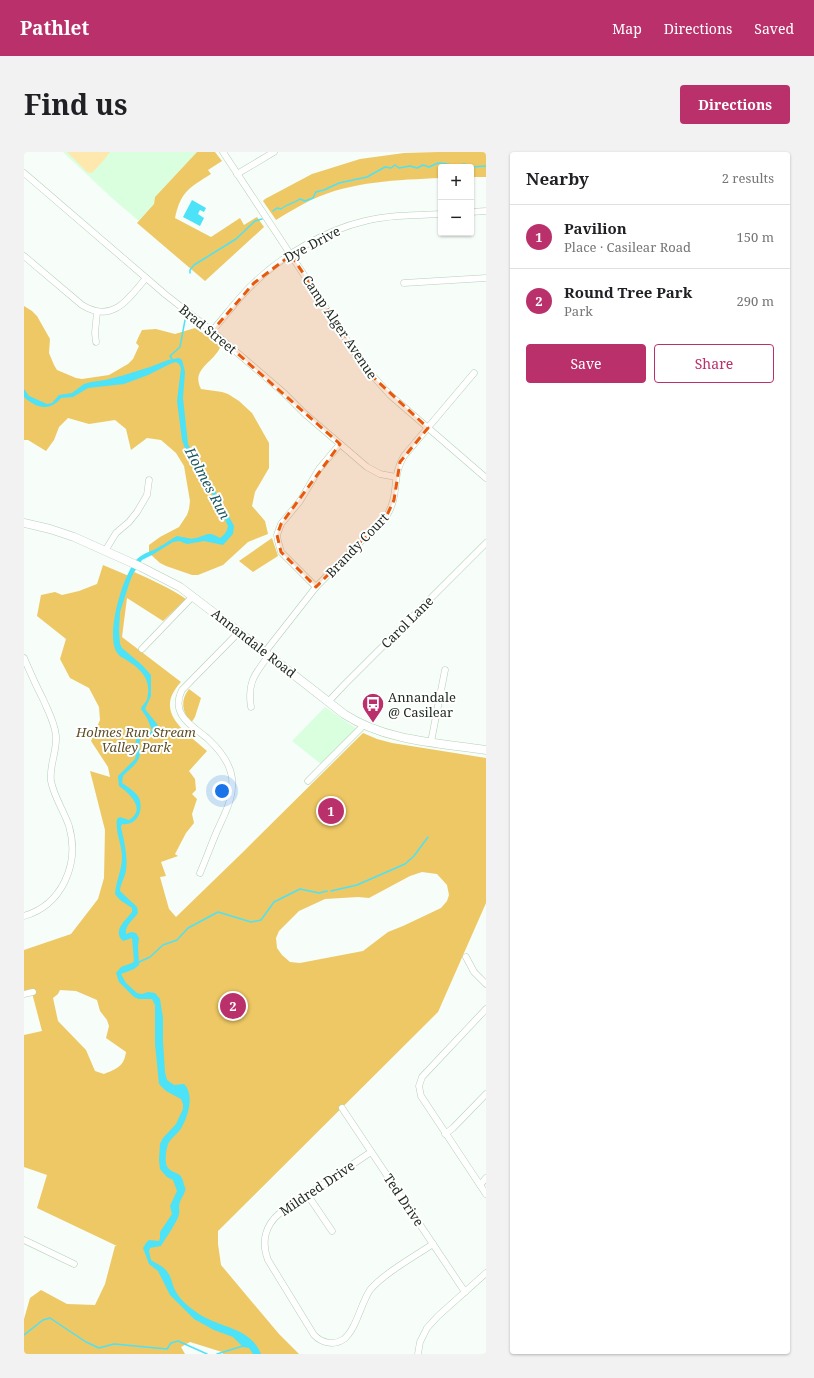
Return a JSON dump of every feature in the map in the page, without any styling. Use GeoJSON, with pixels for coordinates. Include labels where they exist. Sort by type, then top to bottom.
{"type":"FeatureCollection","features":[{"type":"Feature","properties":{"kind":"main road","name":"Annandale Road"},"geometry":{"type":"LineString","coordinates":[[24,523],[68,534],[141,567],[180,587],[328,702],[363,726],[385,733],[431,742],[486,750]]}},
{"type":"Feature","properties":{"kind":"street","name":"Camp Alger Avenue"},"geometry":{"type":"LineString","coordinates":[[223,152],[373,377],[390,395],[486,478]]}},
{"type":"Feature","properties":{"kind":"street"},"geometry":{"type":"LineString","coordinates":[[237,174],[274,152]]}},
{"type":"Feature","properties":{"kind":"street","name":"Brad Street"},"geometry":{"type":"LineString","coordinates":[[24,173],[175,303],[212,331],[340,444],[374,471],[387,476],[396,477]]}},
{"type":"Feature","properties":{"kind":"street"},"geometry":{"type":"LineString","coordinates":[[474,212],[486,211]]}},
{"type":"Feature","properties":{"kind":"street","name":"Dye Drive"},"geometry":{"type":"LineString","coordinates":[[212,331],[254,283],[267,271],[321,237],[348,225],[381,218],[438,214]]}},
{"type":"Feature","properties":{"kind":"street"},"geometry":{"type":"LineString","coordinates":[[24,256],[82,305],[97,312],[109,311],[121,306],[146,278]]}},
{"type":"Feature","properties":{"kind":"street"},"geometry":{"type":"LineString","coordinates":[[404,283],[486,278]]}},
{"type":"Feature","properties":{"kind":"street"},"geometry":{"type":"LineString","coordinates":[[96,342],[95,328],[97,312]]}},
{"type":"Feature","properties":{"kind":"street","name":"Brandy Court"},"geometry":{"type":"LineString","coordinates":[[251,706],[249,690],[251,683],[267,654],[316,587],[387,515],[394,500],[397,469],[404,456],[474,373]]}},
{"type":"Feature","properties":{"kind":"street"},"geometry":{"type":"LineString","coordinates":[[316,587],[281,552],[277,535],[281,524],[300,501],[319,469],[340,444]]}},
{"type":"Feature","properties":{"kind":"street"},"geometry":{"type":"LineString","coordinates":[[105,551],[116,533],[129,522],[137,512],[147,495],[149,480]]}},
{"type":"Feature","properties":{"kind":"street","name":"Carol Lane"},"geometry":{"type":"LineString","coordinates":[[328,702],[349,679],[486,543]]}},
{"type":"Feature","properties":{"kind":"street"},"geometry":{"type":"LineString","coordinates":[[142,649],[193,596]]}},
{"type":"Feature","properties":{"kind":"street"},"geometry":{"type":"LineString","coordinates":[[200,873],[230,801],[232,776],[226,760],[218,749],[185,720],[179,711],[179,695],[182,690],[239,632]]}},
{"type":"Feature","properties":{"kind":"street"},"geometry":{"type":"LineString","coordinates":[[24,658],[55,730],[56,746],[51,767],[52,782],[69,828],[72,843],[72,862],[67,878],[58,894],[44,907],[25,914]]}},
{"type":"Feature","properties":{"kind":"street"},"geometry":{"type":"LineString","coordinates":[[431,742],[445,670]]}},
{"type":"Feature","properties":{"kind":"street"},"geometry":{"type":"LineString","coordinates":[[308,781],[363,726]]}},
{"type":"Feature","properties":{"kind":"street"},"geometry":{"type":"LineString","coordinates":[[466,957],[474,972],[486,984]]}},
{"type":"Feature","properties":{"kind":"street"},"geometry":{"type":"LineString","coordinates":[[24,994],[33,992]]}},
{"type":"Feature","properties":{"kind":"street"},"geometry":{"type":"LineString","coordinates":[[486,1009],[422,1077],[419,1091],[486,1194]]}},
{"type":"Feature","properties":{"kind":"street"},"geometry":{"type":"LineString","coordinates":[[446,1134],[486,1094]]}},
{"type":"Feature","properties":{"kind":"street","name":"Ted Drive"},"geometry":{"type":"LineString","coordinates":[[342,1108],[465,1292]]}},
{"type":"Feature","properties":{"kind":"street","name":"Mildred Drive"},"geometry":{"type":"LineString","coordinates":[[371,1152],[280,1213],[272,1221],[266,1233],[265,1247],[268,1260],[314,1335],[324,1342],[334,1343],[345,1339],[351,1332],[365,1298],[376,1284],[433,1244]]}},
{"type":"Feature","properties":{"kind":"street"},"geometry":{"type":"LineString","coordinates":[[480,1185],[486,1178]]}},
{"type":"Feature","properties":{"kind":"street"},"geometry":{"type":"LineString","coordinates":[[307,1194],[332,1231]]}},
{"type":"Feature","properties":{"kind":"street"},"geometry":{"type":"LineString","coordinates":[[24,1240],[74,1264]]}},
{"type":"Feature","properties":{"kind":"street"},"geometry":{"type":"LineString","coordinates":[[418,1354],[420,1342],[427,1328],[486,1273]]}},
{"type":"Feature","properties":{"kind":"highlighted area"},"geometry":{"type":"Polygon","coordinates":[[[291,255],[373,377],[428,428],[400,462],[394,500],[387,515],[316,587],[281,552],[277,535],[281,524],[340,444],[212,331],[254,283],[291,255]]]}},
{"type":"Feature","properties":{"kind":"shaded area"},"geometry":{"type":"Polygon","coordinates":[[[63,152],[197,152],[155,197],[154,204],[139,221],[63,152]]]}},
{"type":"Feature","properties":{"kind":"shaded area"},"geometry":{"type":"Polygon","coordinates":[[[67,152],[110,152],[92,173],[87,172],[67,152]]]}},
{"type":"Feature","properties":{"kind":"shaded area"},"geometry":{"type":"Polygon","coordinates":[[[325,707],[357,729],[321,764],[292,741],[325,707]]]}},
{"type":"Feature","properties":{"kind":"green space"},"geometry":{"type":"Polygon","coordinates":[[[197,152],[215,152],[222,161],[208,170],[211,174],[187,191],[180,202],[175,218],[211,237],[240,218],[244,225],[257,217],[264,227],[205,281],[137,223],[154,204],[155,197],[197,152]]]}},
{"type":"Feature","properties":{"kind":"green space"},"geometry":{"type":"Polygon","coordinates":[[[486,152],[486,177],[474,177],[474,164],[438,164],[438,178],[375,183],[342,189],[311,200],[276,220],[263,201],[312,174],[360,159],[404,153],[486,152]]]}},
{"type":"Feature","properties":{"kind":"green space"},"geometry":{"type":"Polygon","coordinates":[[[24,306],[37,316],[50,339],[49,353],[57,370],[76,378],[82,379],[109,375],[128,364],[133,359],[139,346],[136,343],[142,330],[156,329],[175,334],[195,328],[221,345],[214,356],[201,370],[198,382],[201,389],[222,392],[239,401],[252,413],[269,443],[269,468],[255,492],[252,506],[265,521],[268,534],[248,542],[223,565],[198,575],[192,575],[166,566],[160,563],[149,553],[149,545],[160,537],[179,527],[189,509],[190,501],[184,466],[176,453],[161,440],[147,438],[131,450],[126,429],[115,420],[89,424],[68,418],[59,427],[54,440],[46,451],[28,440],[24,440],[24,306]]]}},
{"type":"Feature","properties":{"kind":"green space"},"geometry":{"type":"Polygon","coordinates":[[[272,538],[278,556],[253,572],[239,561],[272,538]]]}},
{"type":"Feature","properties":{"kind":"green space","name":"Holmes Run Stream Valley Park"},"geometry":{"type":"Polygon","coordinates":[[[103,565],[129,576],[134,572],[154,581],[186,599],[163,621],[127,598],[122,637],[181,682],[173,693],[170,703],[171,712],[182,729],[207,751],[189,771],[195,779],[196,790],[192,794],[197,799],[192,814],[194,823],[186,833],[175,854],[178,856],[161,862],[166,876],[160,877],[169,909],[176,917],[363,733],[392,743],[486,758],[486,903],[438,1012],[218,1231],[221,1265],[279,1334],[299,1354],[223,1354],[222,1352],[190,1342],[181,1347],[185,1354],[24,1354],[24,1319],[30,1298],[41,1290],[67,1304],[95,1305],[105,1284],[115,1246],[117,1246],[37,1208],[47,1175],[24,1167],[24,1035],[42,1031],[31,989],[24,991],[24,950],[71,934],[98,899],[104,878],[105,830],[90,771],[110,777],[108,767],[91,741],[100,720],[99,707],[89,688],[70,678],[60,659],[66,639],[37,616],[41,595],[55,592],[62,595],[79,591],[97,584],[103,565]],[[422,872],[410,876],[369,898],[358,897],[325,899],[299,911],[279,931],[276,938],[277,948],[290,962],[300,963],[363,951],[388,932],[441,908],[447,901],[449,895],[447,885],[437,874],[422,872]],[[60,990],[53,998],[58,1021],[86,1050],[95,1071],[104,1074],[119,1067],[125,1057],[126,1052],[106,1038],[109,1026],[107,1020],[100,1011],[97,1000],[76,991],[60,990]]]}},
{"type":"Feature","properties":{"kind":"green space"},"geometry":{"type":"Polygon","coordinates":[[[189,689],[201,698],[195,717],[191,723],[183,706],[184,697],[189,689]]]}},
{"type":"Feature","properties":{"kind":"water"},"geometry":{"type":"Polygon","coordinates":[[[192,200],[206,208],[204,212],[200,210],[198,214],[204,218],[200,226],[183,217],[192,200]]]}},
{"type":"Feature","properties":{"kind":"water","name":"Holmes Run"},"geometry":{"type":"Polygon","coordinates":[[[179,358],[182,360],[185,372],[183,398],[188,444],[234,526],[233,534],[223,545],[204,541],[187,544],[179,541],[173,542],[142,560],[130,581],[120,612],[120,644],[122,648],[151,675],[151,696],[145,709],[157,724],[159,730],[149,738],[141,738],[139,743],[140,755],[138,760],[123,776],[122,783],[136,794],[139,798],[141,808],[138,817],[132,823],[122,824],[121,827],[125,848],[126,865],[120,891],[137,907],[138,913],[128,925],[126,934],[131,932],[136,933],[139,938],[139,965],[134,969],[121,974],[126,983],[137,993],[155,993],[160,999],[163,1018],[163,1042],[167,1080],[174,1085],[184,1084],[190,1100],[186,1119],[180,1130],[168,1144],[166,1156],[168,1168],[182,1177],[185,1190],[179,1204],[178,1217],[171,1230],[161,1246],[150,1248],[149,1251],[151,1260],[167,1271],[177,1293],[189,1306],[207,1319],[234,1329],[250,1338],[261,1354],[253,1354],[249,1348],[243,1347],[233,1337],[214,1330],[194,1319],[170,1295],[158,1271],[149,1264],[143,1248],[149,1240],[159,1241],[160,1232],[172,1214],[170,1206],[177,1191],[173,1180],[167,1177],[160,1169],[160,1144],[163,1138],[176,1124],[183,1109],[183,1104],[181,1099],[166,1091],[159,1084],[155,1044],[155,1005],[152,999],[139,999],[134,997],[119,982],[116,973],[121,967],[134,961],[132,938],[123,941],[119,934],[119,930],[123,922],[132,912],[132,908],[120,900],[115,894],[122,857],[117,829],[117,819],[120,817],[129,820],[134,816],[136,811],[136,806],[131,797],[119,786],[118,776],[135,759],[137,735],[144,733],[148,734],[152,730],[141,709],[146,702],[148,692],[148,686],[144,675],[118,654],[113,642],[113,631],[118,604],[126,577],[139,557],[177,536],[191,539],[210,534],[220,538],[226,533],[228,526],[209,488],[186,451],[182,440],[177,401],[181,368],[176,362],[124,384],[88,388],[73,397],[61,398],[48,407],[33,404],[24,397],[24,389],[29,396],[47,404],[52,403],[59,395],[72,393],[84,384],[121,376],[168,360],[179,358]]]}},
{"type":"Feature","properties":{"kind":"waterway"},"geometry":{"type":"LineString","coordinates":[[273,211],[277,208],[281,209],[300,199],[305,201],[313,198],[316,192],[339,183],[367,177],[385,167],[391,168],[395,165],[399,168],[410,166],[417,168],[423,165],[429,167],[438,163],[446,164]]}},
{"type":"Feature","properties":{"kind":"waterway"},"geometry":{"type":"LineString","coordinates":[[474,167],[486,166]]}},
{"type":"Feature","properties":{"kind":"waterway"},"geometry":{"type":"LineString","coordinates":[[190,273],[190,270],[194,265],[236,239],[255,221],[262,219]]}},
{"type":"Feature","properties":{"kind":"waterway"},"geometry":{"type":"LineString","coordinates":[[172,359],[170,356],[180,347],[185,320]]}},
{"type":"Feature","properties":{"kind":"waterway"},"geometry":{"type":"LineString","coordinates":[[331,891],[357,885],[405,864],[414,856],[428,837]]}},
{"type":"Feature","properties":{"kind":"waterway"},"geometry":{"type":"LineString","coordinates":[[137,963],[150,957],[163,945],[177,940],[188,928],[218,912],[251,922],[261,920],[274,902],[300,889],[319,893],[327,891]]}},
{"type":"Feature","properties":{"kind":"waterway"},"geometry":{"type":"LineString","coordinates":[[24,1335],[43,1320],[50,1318],[86,1342],[99,1348],[114,1344],[167,1349],[171,1343],[178,1341],[207,1354]]}},
{"type":"Feature","properties":{"kind":"waterway"},"geometry":{"type":"LineString","coordinates":[[217,1354],[243,1346]]}},
{"type":"Feature","properties":{"kind":"place","name":"Annandale @ Casilear"},"geometry":{"type":"Point","coordinates":[373,724]}},
{"type":"Feature","properties":{"kind":"place","name":"Pavilion"},"geometry":{"type":"Point","coordinates":[331,811]}},
{"type":"Feature","properties":{"kind":"place","name":"Round Tree Park"},"geometry":{"type":"Point","coordinates":[233,1006]}}]}
